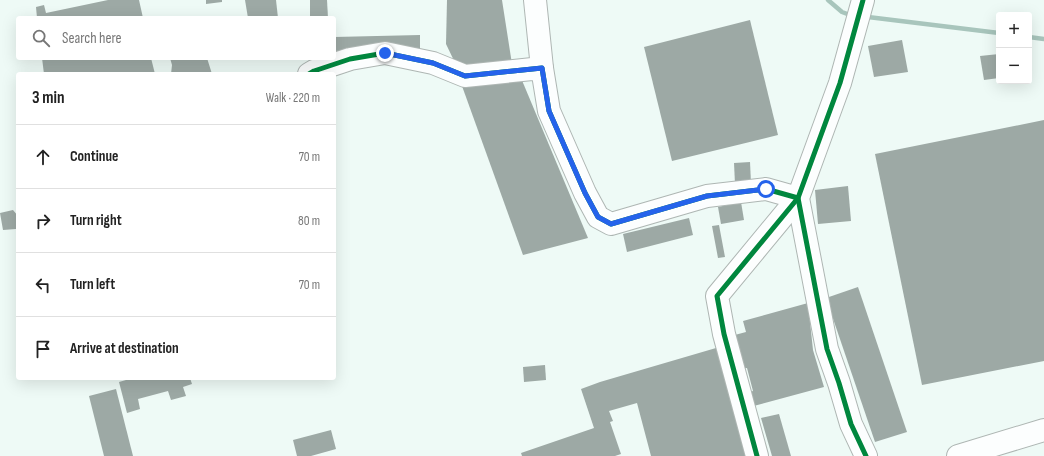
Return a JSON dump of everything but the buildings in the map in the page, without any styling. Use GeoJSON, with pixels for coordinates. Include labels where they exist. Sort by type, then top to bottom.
{"type":"FeatureCollection","features":[{"type":"Feature","properties":{"kind":"street"},"geometry":{"type":"LineString","coordinates":[[536,0],[542,68],[549,111],[585,193],[598,217],[611,224],[707,196],[766,189],[798,198]]}},
{"type":"Feature","properties":{"kind":"street"},"geometry":{"type":"LineString","coordinates":[[757,456],[724,334],[717,296],[798,198],[840,83],[863,0]]}},
{"type":"Feature","properties":{"kind":"street"},"geometry":{"type":"LineString","coordinates":[[312,72],[350,59],[385,53],[433,63],[465,76],[542,68]]}},
{"type":"Feature","properties":{"kind":"street"},"geometry":{"type":"LineString","coordinates":[[798,198],[827,349],[851,424],[866,456]]}},
{"type":"Feature","properties":{"kind":"street"},"geometry":{"type":"LineString","coordinates":[[958,456],[1044,430]]}},
{"type":"Feature","properties":{"kind":"waterway"},"geometry":{"type":"LineString","coordinates":[[828,0],[842,12],[850,15]]}},
{"type":"Feature","properties":{"kind":"waterway"},"geometry":{"type":"LineString","coordinates":[[868,17],[996,33]]}},
{"type":"Feature","properties":{"kind":"waterway"},"geometry":{"type":"LineString","coordinates":[[1032,37],[1044,39]]}},
{"type":"Feature","properties":{"kind":"cycle path"},"geometry":{"type":"LineString","coordinates":[[863,0],[840,83],[798,198],[827,349],[851,424],[866,456]]}},
{"type":"Feature","properties":{"kind":"cycle path"},"geometry":{"type":"LineString","coordinates":[[312,72],[350,59],[385,53],[433,63],[465,76],[542,68],[549,111],[585,193],[598,217],[611,224],[707,196],[766,189],[798,198],[717,296],[724,334],[757,456]]}},
{"type":"Feature","properties":{"kind":"route"},"geometry":{"type":"LineString","coordinates":[[385,53],[433,63],[465,76],[542,68],[549,111],[585,193],[598,217],[611,224],[707,196],[766,189]]}}]}
